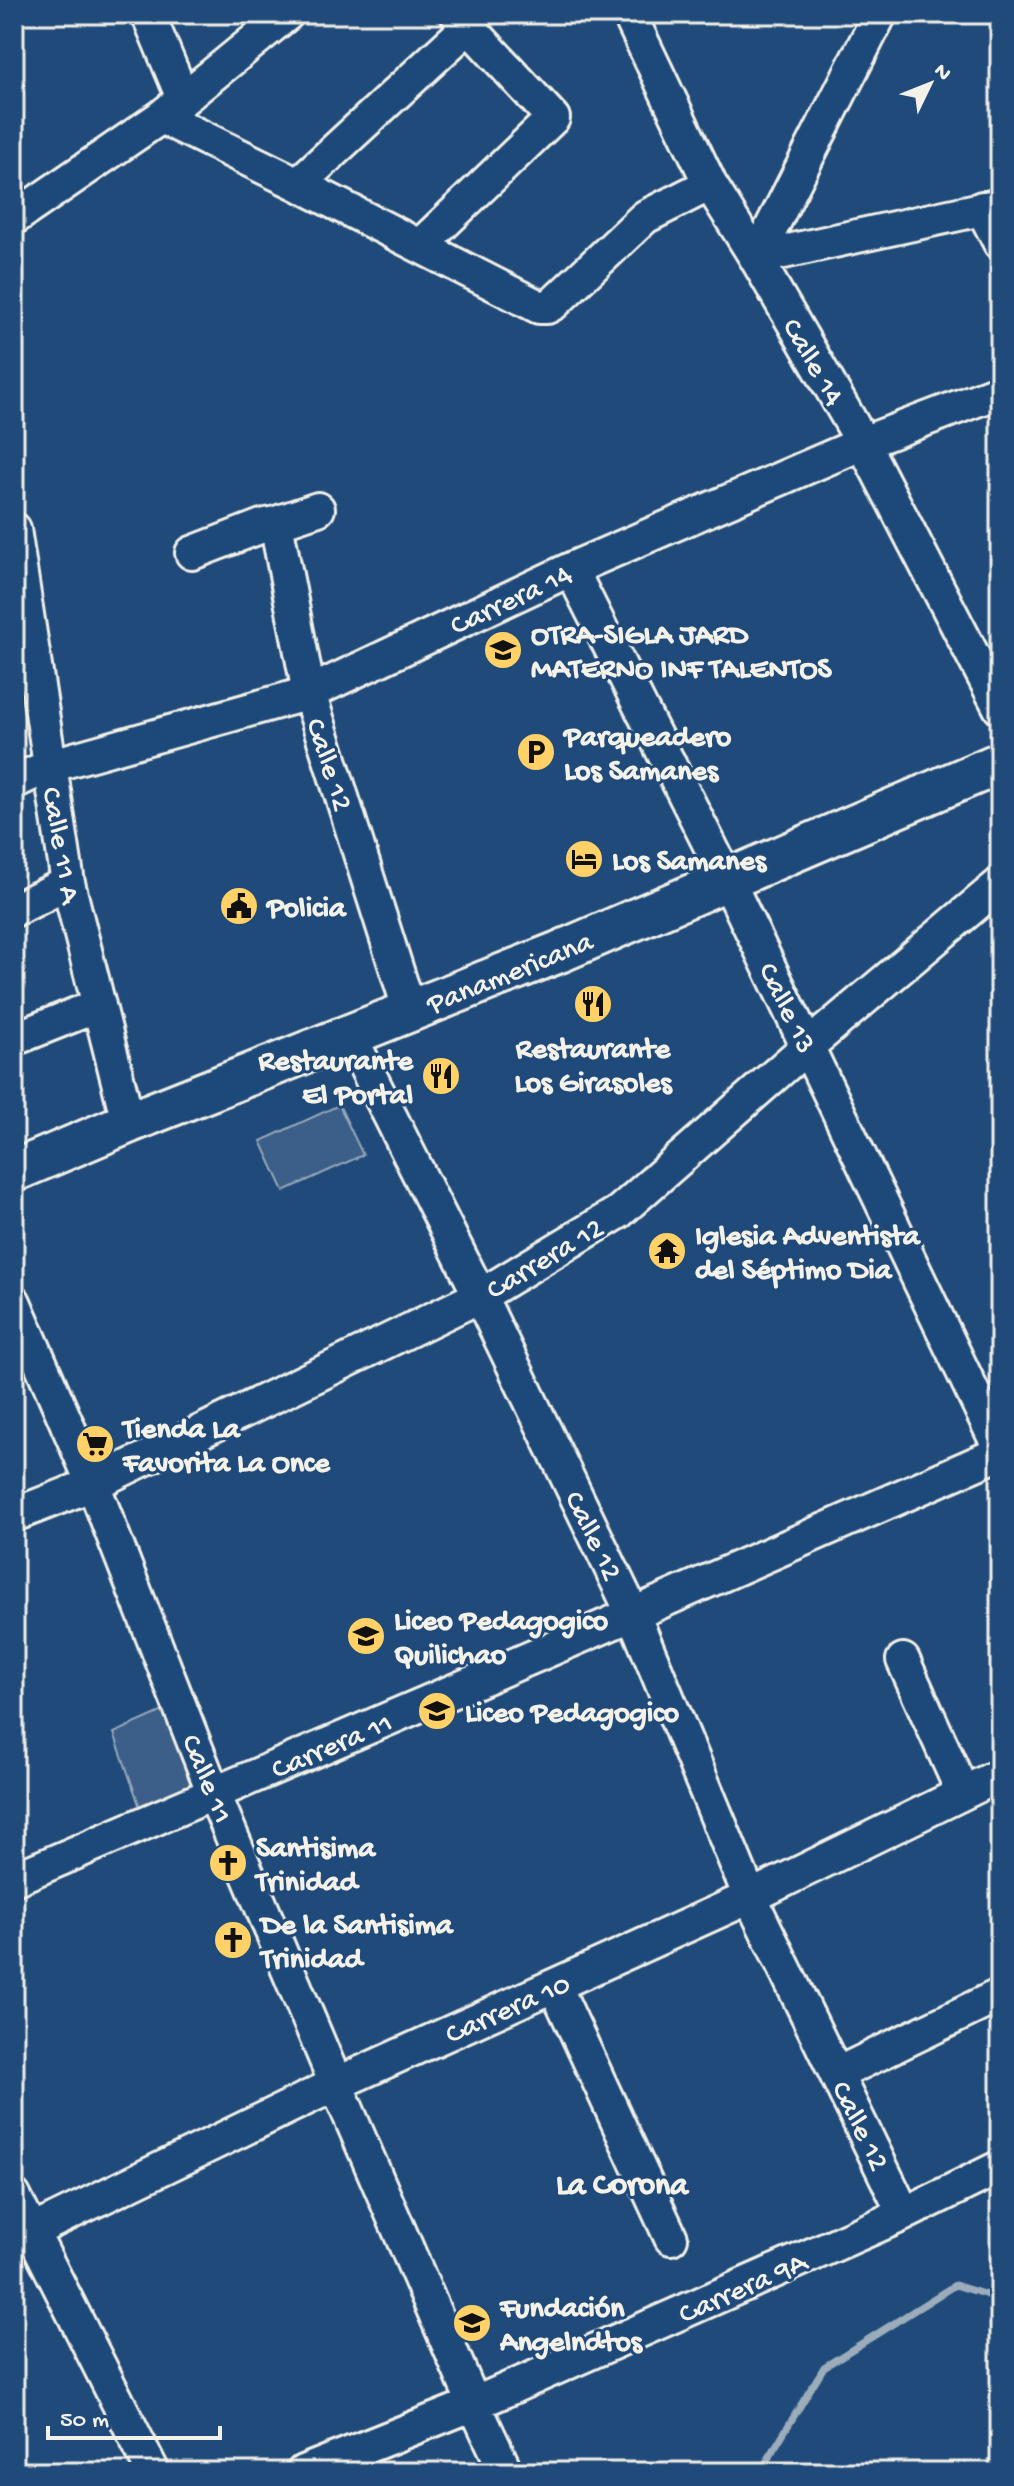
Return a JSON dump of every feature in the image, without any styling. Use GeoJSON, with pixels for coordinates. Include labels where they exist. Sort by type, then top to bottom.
{"type":"FeatureCollection","features":[{"type":"Feature","properties":{"kind":"main road","name":"Panamericana"},"geometry":{"type":"LineString","coordinates":[[14,1171],[559,952],[724,873],[1000,749]]}},
{"type":"Feature","properties":{"kind":"main road","name":"Panamericana"},"geometry":{"type":"LineString","coordinates":[[14,1156],[125,1109],[1000,763]]}},
{"type":"Feature","properties":{"kind":"street"},"geometry":{"type":"LineString","coordinates":[[148,14],[172,108],[298,184],[539,307],[554,303],[645,217],[710,184]]}},
{"type":"Feature","properties":{"kind":"street"},"geometry":{"type":"LineString","coordinates":[[14,218],[172,108],[287,14]]}},
{"type":"Feature","properties":{"kind":"street","name":"Calle 14"},"geometry":{"type":"LineString","coordinates":[[629,14],[710,184],[863,443],[1000,708]]}},
{"type":"Feature","properties":{"kind":"street"},"geometry":{"type":"LineString","coordinates":[[756,258],[880,14]]}},
{"type":"Feature","properties":{"kind":"street"},"geometry":{"type":"LineString","coordinates":[[298,184],[463,20],[553,118],[420,246]]}},
{"type":"Feature","properties":{"kind":"street"},"geometry":{"type":"LineString","coordinates":[[756,258],[991,206],[1000,243]]}},
{"type":"Feature","properties":{"kind":"street","name":"Carrera 14"},"geometry":{"type":"LineString","coordinates":[[14,782],[49,766],[309,693],[571,569],[863,443],[1000,391]]}},
{"type":"Feature","properties":{"kind":"street"},"geometry":{"type":"LineString","coordinates":[[192,553],[262,526],[318,509]]}},
{"type":"Feature","properties":{"kind":"street","name":"Calle 12"},"geometry":{"type":"LineString","coordinates":[[276,523],[309,693],[406,999]]}},
{"type":"Feature","properties":{"kind":"street","name":"Calle 11 A"},"geometry":{"type":"LineString","coordinates":[[14,529],[19,604],[68,883],[125,1109]]}},
{"type":"Feature","properties":{"kind":"street","name":"Calle 13"},"geometry":{"type":"LineString","coordinates":[[571,569],[724,873],[1000,1451]]}},
{"type":"Feature","properties":{"kind":"street"},"geometry":{"type":"LineString","coordinates":[[14,910],[68,883]]}},
{"type":"Feature","properties":{"kind":"street","name":"Carrera 12"},"geometry":{"type":"LineString","coordinates":[[14,1515],[93,1484],[480,1296],[619,1212],[808,1046],[998,892]]}},
{"type":"Feature","properties":{"kind":"street"},"geometry":{"type":"LineString","coordinates":[[14,1039],[99,1005]]}},
{"type":"Feature","properties":{"kind":"street","name":"Calle 12"},"geometry":{"type":"LineString","coordinates":[[350,1036],[480,1296],[633,1614],[750,1897],[904,2214]]}},
{"type":"Feature","properties":{"kind":"street","name":"Calle 11"},"geometry":{"type":"LineString","coordinates":[[14,1302],[93,1484],[214,1794],[336,2084],[506,2472]]}},
{"type":"Feature","properties":{"kind":"street","name":"Carrera 11"},"geometry":{"type":"LineString","coordinates":[[14,1879],[633,1614],[1000,1451]]}},
{"type":"Feature","properties":{"kind":"street"},"geometry":{"type":"LineString","coordinates":[[903,1660],[963,1793]]}},
{"type":"Feature","properties":{"kind":"street","name":"Carrera 10"},"geometry":{"type":"LineString","coordinates":[[23,2236],[336,2084],[750,1897],[1000,1775]]}},
{"type":"Feature","properties":{"kind":"street"},"geometry":{"type":"LineString","coordinates":[[555,1986],[671,2238]]}},
{"type":"Feature","properties":{"kind":"street"},"geometry":{"type":"LineString","coordinates":[[837,2074],[1000,1995]]}},
{"type":"Feature","properties":{"kind":"street","name":"Carrera 9A"},"geometry":{"type":"LineString","coordinates":[[303,2472],[474,2404],[904,2214],[1000,2167]]}},
{"type":"Feature","properties":{"kind":"street"},"geometry":{"type":"LineString","coordinates":[[14,2196],[23,2236],[153,2472]]}},
{"type":"Feature","properties":{"kind":"shaded area"},"geometry":{"type":"Polygon","coordinates":[[[339,1105],[363,1155],[284,1191],[261,1141],[339,1105]]]}},
{"type":"Feature","properties":{"kind":"shaded area"},"geometry":{"type":"Polygon","coordinates":[[[172,1707],[208,1791],[143,1816],[114,1733],[172,1707]]]}},
{"type":"Feature","properties":{"kind":"waterway"},"geometry":{"type":"LineString","coordinates":[[760,2472],[824,2367],[955,2285],[1000,2299]]}},
{"type":"Feature","properties":{"kind":"place","name":"OTRA-SIGLA JARD MATERNO INF TALENTOS"},"geometry":{"type":"Point","coordinates":[503,650]}},
{"type":"Feature","properties":{"kind":"place","name":"Parqueadero Los Samanes"},"geometry":{"type":"Point","coordinates":[536,752]}},
{"type":"Feature","properties":{"kind":"place","name":"Los Samanes"},"geometry":{"type":"Point","coordinates":[584,859]}},
{"type":"Feature","properties":{"kind":"place","name":"Policia"},"geometry":{"type":"Point","coordinates":[239,906]}},
{"type":"Feature","properties":{"kind":"place","name":"Restaurante Los Girasoles"},"geometry":{"type":"Point","coordinates":[593,1004]}},
{"type":"Feature","properties":{"kind":"place","name":"Restaurante El Portal"},"geometry":{"type":"Point","coordinates":[441,1076]}},
{"type":"Feature","properties":{"kind":"place","name":"Iglesia Adventista del Séptimo Dia"},"geometry":{"type":"Point","coordinates":[667,1251]}},
{"type":"Feature","properties":{"kind":"place","name":"Tienda La Favorita La Once"},"geometry":{"type":"Point","coordinates":[95,1444]}},
{"type":"Feature","properties":{"kind":"place","name":"Liceo Pedagogico Quilichao"},"geometry":{"type":"Point","coordinates":[366,1636]}},
{"type":"Feature","properties":{"kind":"place","name":"Liceo Pedagogico"},"geometry":{"type":"Point","coordinates":[437,1711]}},
{"type":"Feature","properties":{"kind":"place","name":"Santisima Trinidad"},"geometry":{"type":"Point","coordinates":[228,1863]}},
{"type":"Feature","properties":{"kind":"place","name":"De la Santisima Trinidad"},"geometry":{"type":"Point","coordinates":[233,1940]}},
{"type":"Feature","properties":{"kind":"place","name":"Fundación Angelndtos"},"geometry":{"type":"Point","coordinates":[472,2323]}},
{"type":"Feature","properties":{"kind":"district","name":"La Corona"},"geometry":{"type":"Point","coordinates":[622,2182]}}]}
